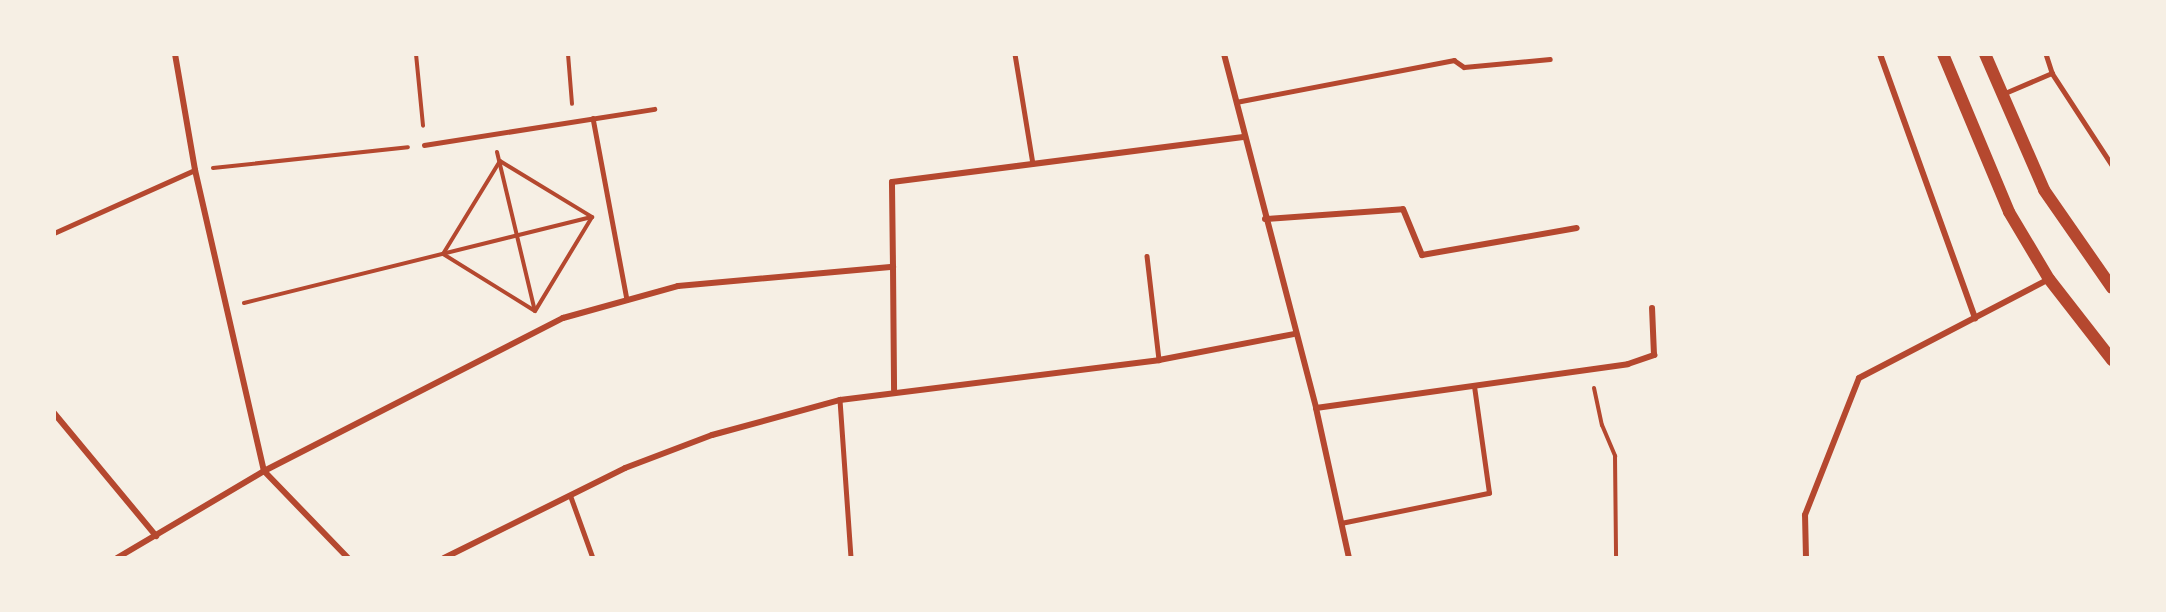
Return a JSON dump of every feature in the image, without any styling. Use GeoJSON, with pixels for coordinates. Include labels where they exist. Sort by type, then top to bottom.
{"type":"FeatureCollection","features":[{"type":"Feature","properties":{"kind":"main road"},"geometry":{"type":"LineString","coordinates":[[1943,54],[2009,212],[2049,279],[2112,360]]}},
{"type":"Feature","properties":{"kind":"main road"},"geometry":{"type":"LineString","coordinates":[[1985,54],[1999,94],[2044,190],[2108,274],[2112,288]]}},
{"type":"Feature","properties":{"kind":"street"},"geometry":{"type":"LineString","coordinates":[[175,54],[195,170],[264,471],[348,558]]}},
{"type":"Feature","properties":{"kind":"street"},"geometry":{"type":"LineString","coordinates":[[1224,54],[1294,334],[1316,408],[1349,558]]}},
{"type":"Feature","properties":{"kind":"street"},"geometry":{"type":"LineString","coordinates":[[1880,54],[1975,318]]}},
{"type":"Feature","properties":{"kind":"street"},"geometry":{"type":"LineString","coordinates":[[894,390],[892,182],[1245,137]]}},
{"type":"Feature","properties":{"kind":"street"},"geometry":{"type":"LineString","coordinates":[[1265,219],[1403,209],[1422,255],[1577,228]]}},
{"type":"Feature","properties":{"kind":"street"},"geometry":{"type":"LineString","coordinates":[[117,558],[264,471],[563,318],[678,286],[893,267]]}},
{"type":"Feature","properties":{"kind":"street"},"geometry":{"type":"LineString","coordinates":[[1806,558],[1805,515],[1858,378],[2049,279]]}},
{"type":"Feature","properties":{"kind":"street"},"geometry":{"type":"LineString","coordinates":[[1316,408],[1590,369],[1654,355],[1652,308]]}},
{"type":"Feature","properties":{"kind":"street"},"geometry":{"type":"LineString","coordinates":[[444,558],[571,497],[625,468],[712,435],[840,400],[894,390],[1159,360],[1294,334]]}},
{"type":"Feature","properties":{"kind":"street"},"geometry":{"type":"LineString","coordinates":[[54,413],[156,536]]}},
{"type":"Feature","properties":{"kind":"lane"},"geometry":{"type":"LineString","coordinates":[[1015,54],[1033,164]]}},
{"type":"Feature","properties":{"kind":"lane"},"geometry":{"type":"LineString","coordinates":[[2046,54],[2052,73],[2112,165]]}},
{"type":"Feature","properties":{"kind":"lane"},"geometry":{"type":"LineString","coordinates":[[1236,102],[1454,60],[1464,67],[1550,59]]}},
{"type":"Feature","properties":{"kind":"lane"},"geometry":{"type":"LineString","coordinates":[[1999,94],[2052,73]]}},
{"type":"Feature","properties":{"kind":"lane"},"geometry":{"type":"LineString","coordinates":[[424,145],[654,109]]}},
{"type":"Feature","properties":{"kind":"lane"},"geometry":{"type":"LineString","coordinates":[[593,118],[613,213],[627,300]]}},
{"type":"Feature","properties":{"kind":"lane"},"geometry":{"type":"LineString","coordinates":[[54,233],[195,170]]}},
{"type":"Feature","properties":{"kind":"lane"},"geometry":{"type":"LineString","coordinates":[[1147,256],[1159,360]]}},
{"type":"Feature","properties":{"kind":"lane"},"geometry":{"type":"LineString","coordinates":[[1341,523],[1489,493],[1474,386]]}},
{"type":"Feature","properties":{"kind":"lane"},"geometry":{"type":"LineString","coordinates":[[840,400],[851,558]]}},
{"type":"Feature","properties":{"kind":"lane"},"geometry":{"type":"LineString","coordinates":[[571,497],[593,558]]}},
{"type":"Feature","properties":{"kind":"path"},"geometry":{"type":"LineString","coordinates":[[195,170],[424,145],[416,54]]}},
{"type":"Feature","properties":{"kind":"path"},"geometry":{"type":"LineString","coordinates":[[568,54],[574,121]]}},
{"type":"Feature","properties":{"kind":"path"},"geometry":{"type":"LineString","coordinates":[[492,134],[539,330]]}},
{"type":"Feature","properties":{"kind":"path"},"geometry":{"type":"LineString","coordinates":[[500,161],[592,217]]}},
{"type":"Feature","properties":{"kind":"path"},"geometry":{"type":"LineString","coordinates":[[443,254],[500,161]]}},
{"type":"Feature","properties":{"kind":"path"},"geometry":{"type":"LineString","coordinates":[[225,308],[613,213]]}},
{"type":"Feature","properties":{"kind":"path"},"geometry":{"type":"LineString","coordinates":[[535,311],[592,217]]}},
{"type":"Feature","properties":{"kind":"path"},"geometry":{"type":"LineString","coordinates":[[443,254],[535,311]]}},
{"type":"Feature","properties":{"kind":"path"},"geometry":{"type":"LineString","coordinates":[[1590,369],[1602,425],[1615,456],[1616,558]]}}]}
